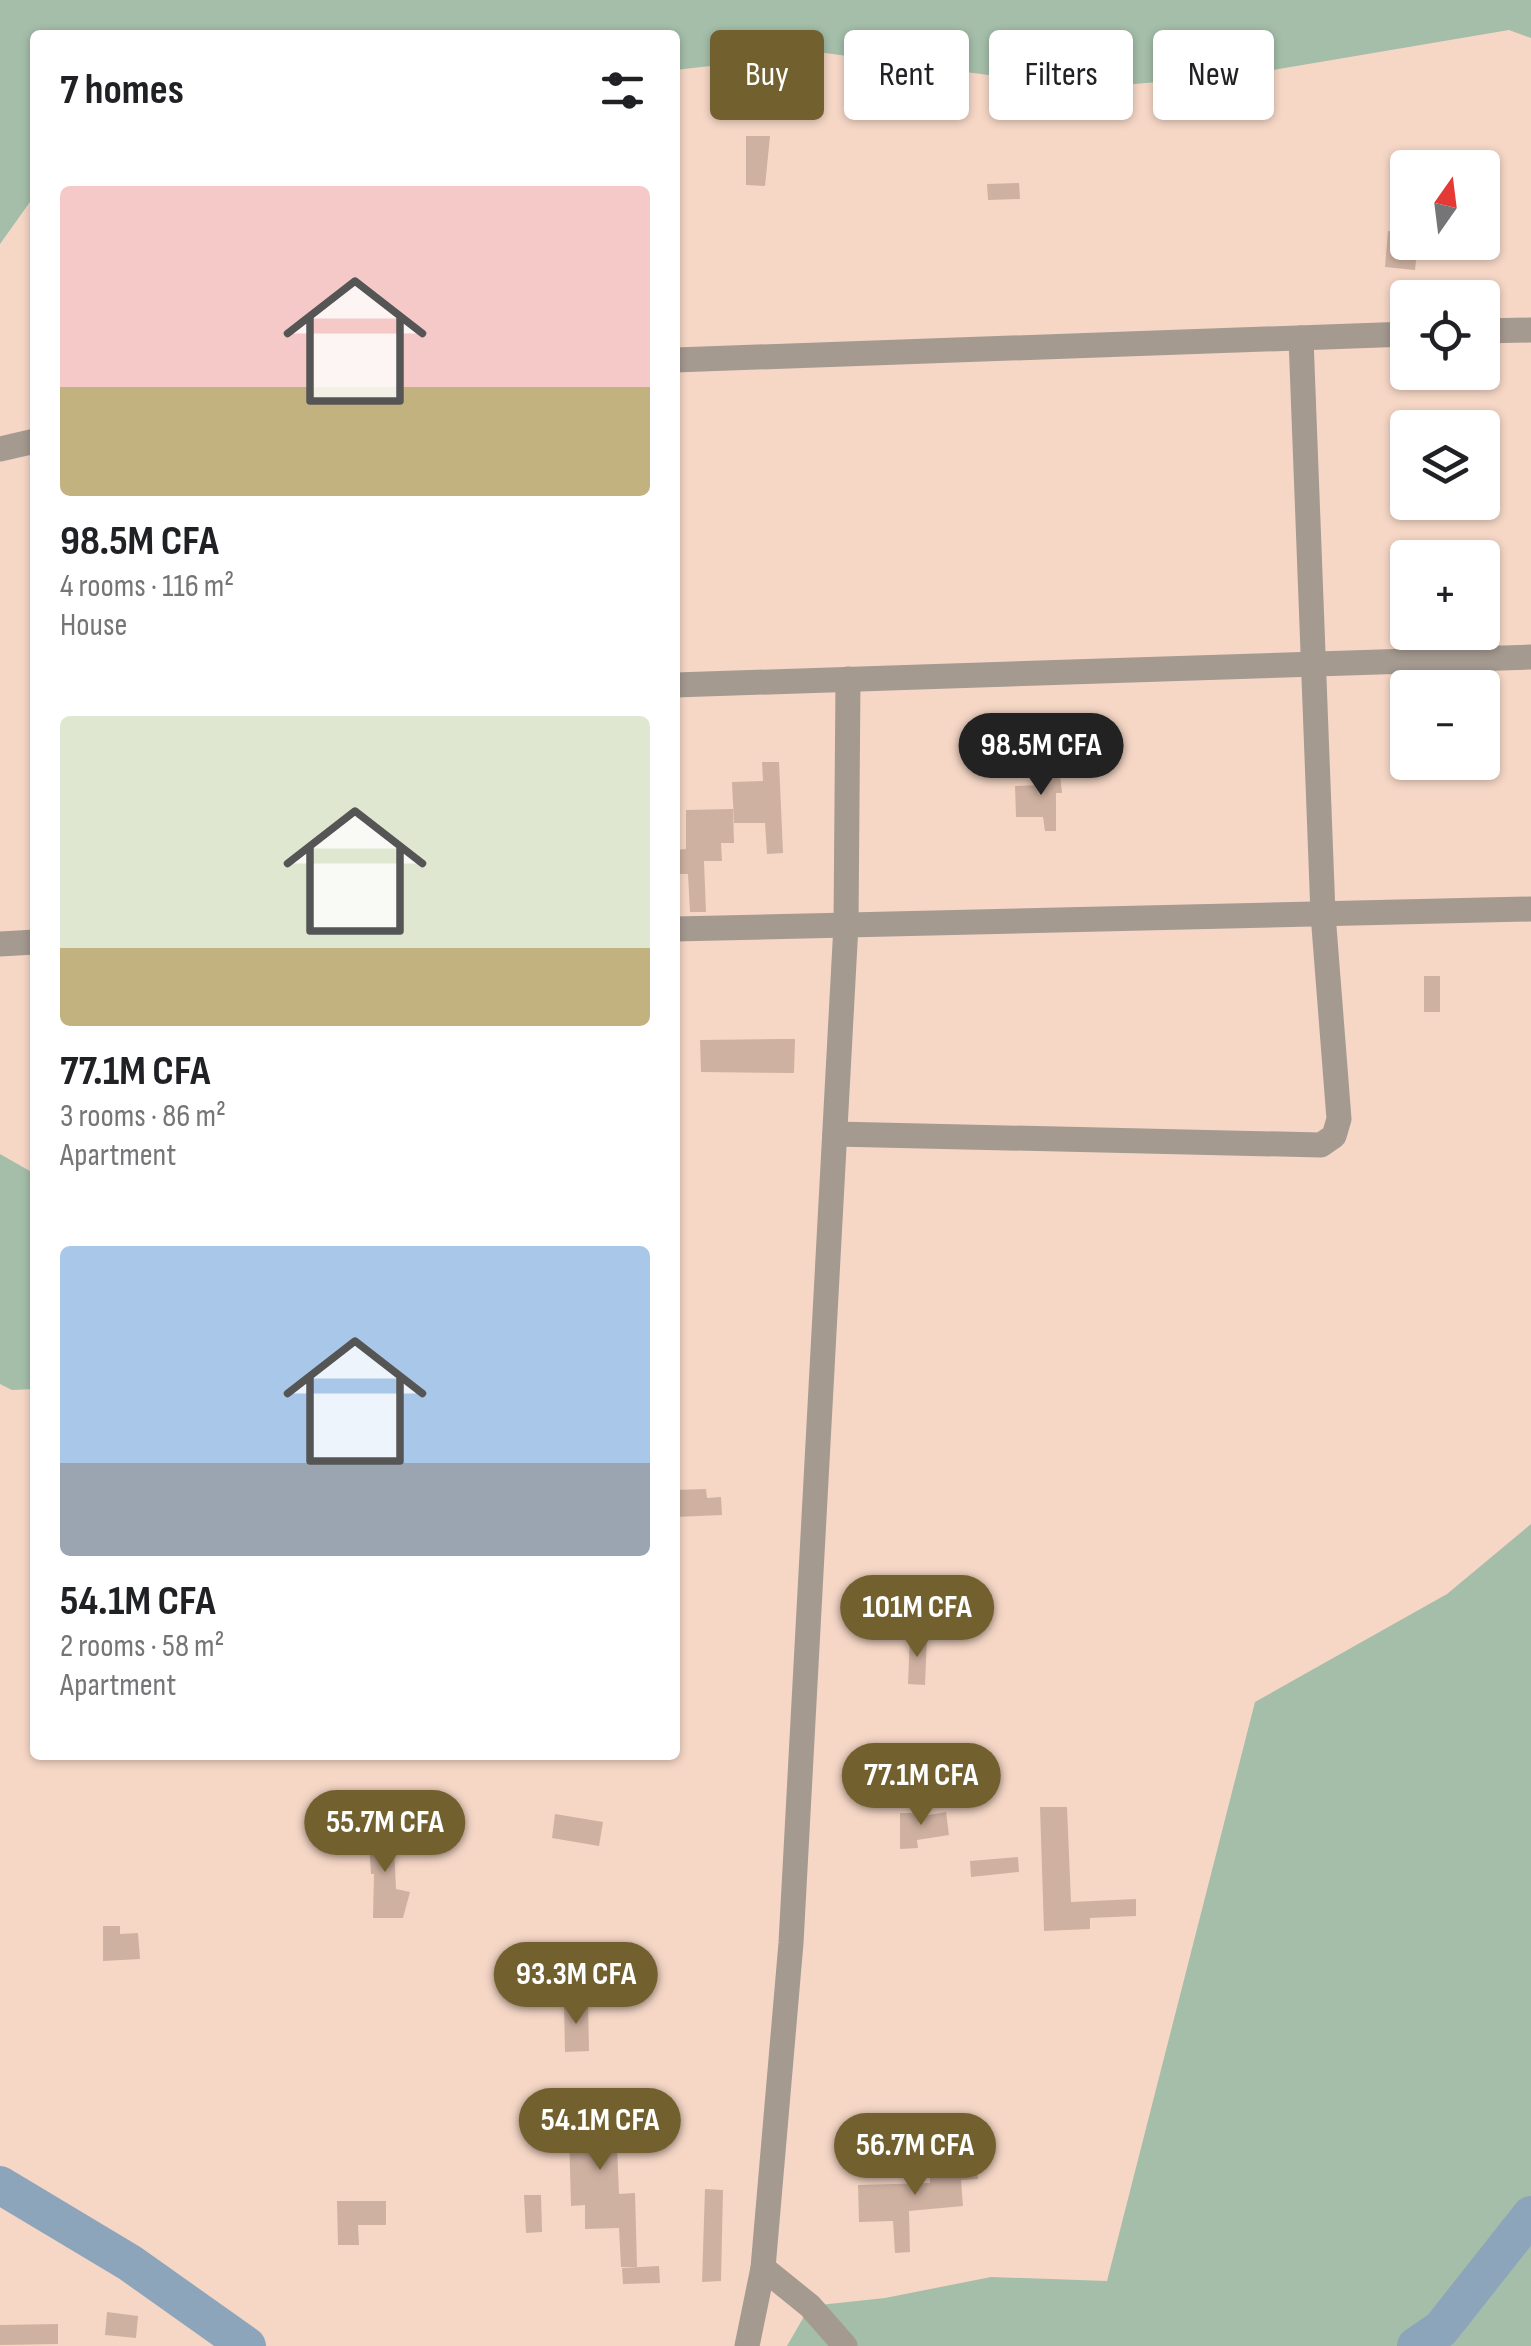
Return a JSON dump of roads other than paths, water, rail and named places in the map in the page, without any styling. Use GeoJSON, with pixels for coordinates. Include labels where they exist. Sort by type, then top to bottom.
{"type":"FeatureCollection","features":[{"type":"Feature","properties":{"kind":"street"},"geometry":{"type":"LineString","coordinates":[[1500,331],[1531,330]]}},
{"type":"Feature","properties":{"kind":"street"},"geometry":{"type":"LineString","coordinates":[[680,360],[1390,335]]}},
{"type":"Feature","properties":{"kind":"street"},"geometry":{"type":"LineString","coordinates":[[835,1134],[1321,1145],[1334,1136],[1339,1119],[1323,914],[1301,338]]}},
{"type":"Feature","properties":{"kind":"street"},"geometry":{"type":"LineString","coordinates":[[0,450],[30,442]]}},
{"type":"Feature","properties":{"kind":"street"},"geometry":{"type":"LineString","coordinates":[[680,686],[1531,657]]}},
{"type":"Feature","properties":{"kind":"street"},"geometry":{"type":"LineString","coordinates":[[747,2346],[763,2268],[790,1943],[846,925],[848,680]]}},
{"type":"Feature","properties":{"kind":"street"},"geometry":{"type":"LineString","coordinates":[[680,928],[1531,908]]}},
{"type":"Feature","properties":{"kind":"street"},"geometry":{"type":"LineString","coordinates":[[0,944],[30,942]]}},
{"type":"Feature","properties":{"kind":"street"},"geometry":{"type":"LineString","coordinates":[[763,2268],[810,2306],[845,2346]]}},
{"type":"Feature","properties":{"kind":"waterway"},"geometry":{"type":"LineString","coordinates":[[0,2185],[130,2263],[247,2346]]}},
{"type":"Feature","properties":{"kind":"waterway"},"geometry":{"type":"LineString","coordinates":[[1416,2346],[1441,2329],[1531,2215]]}}]}
